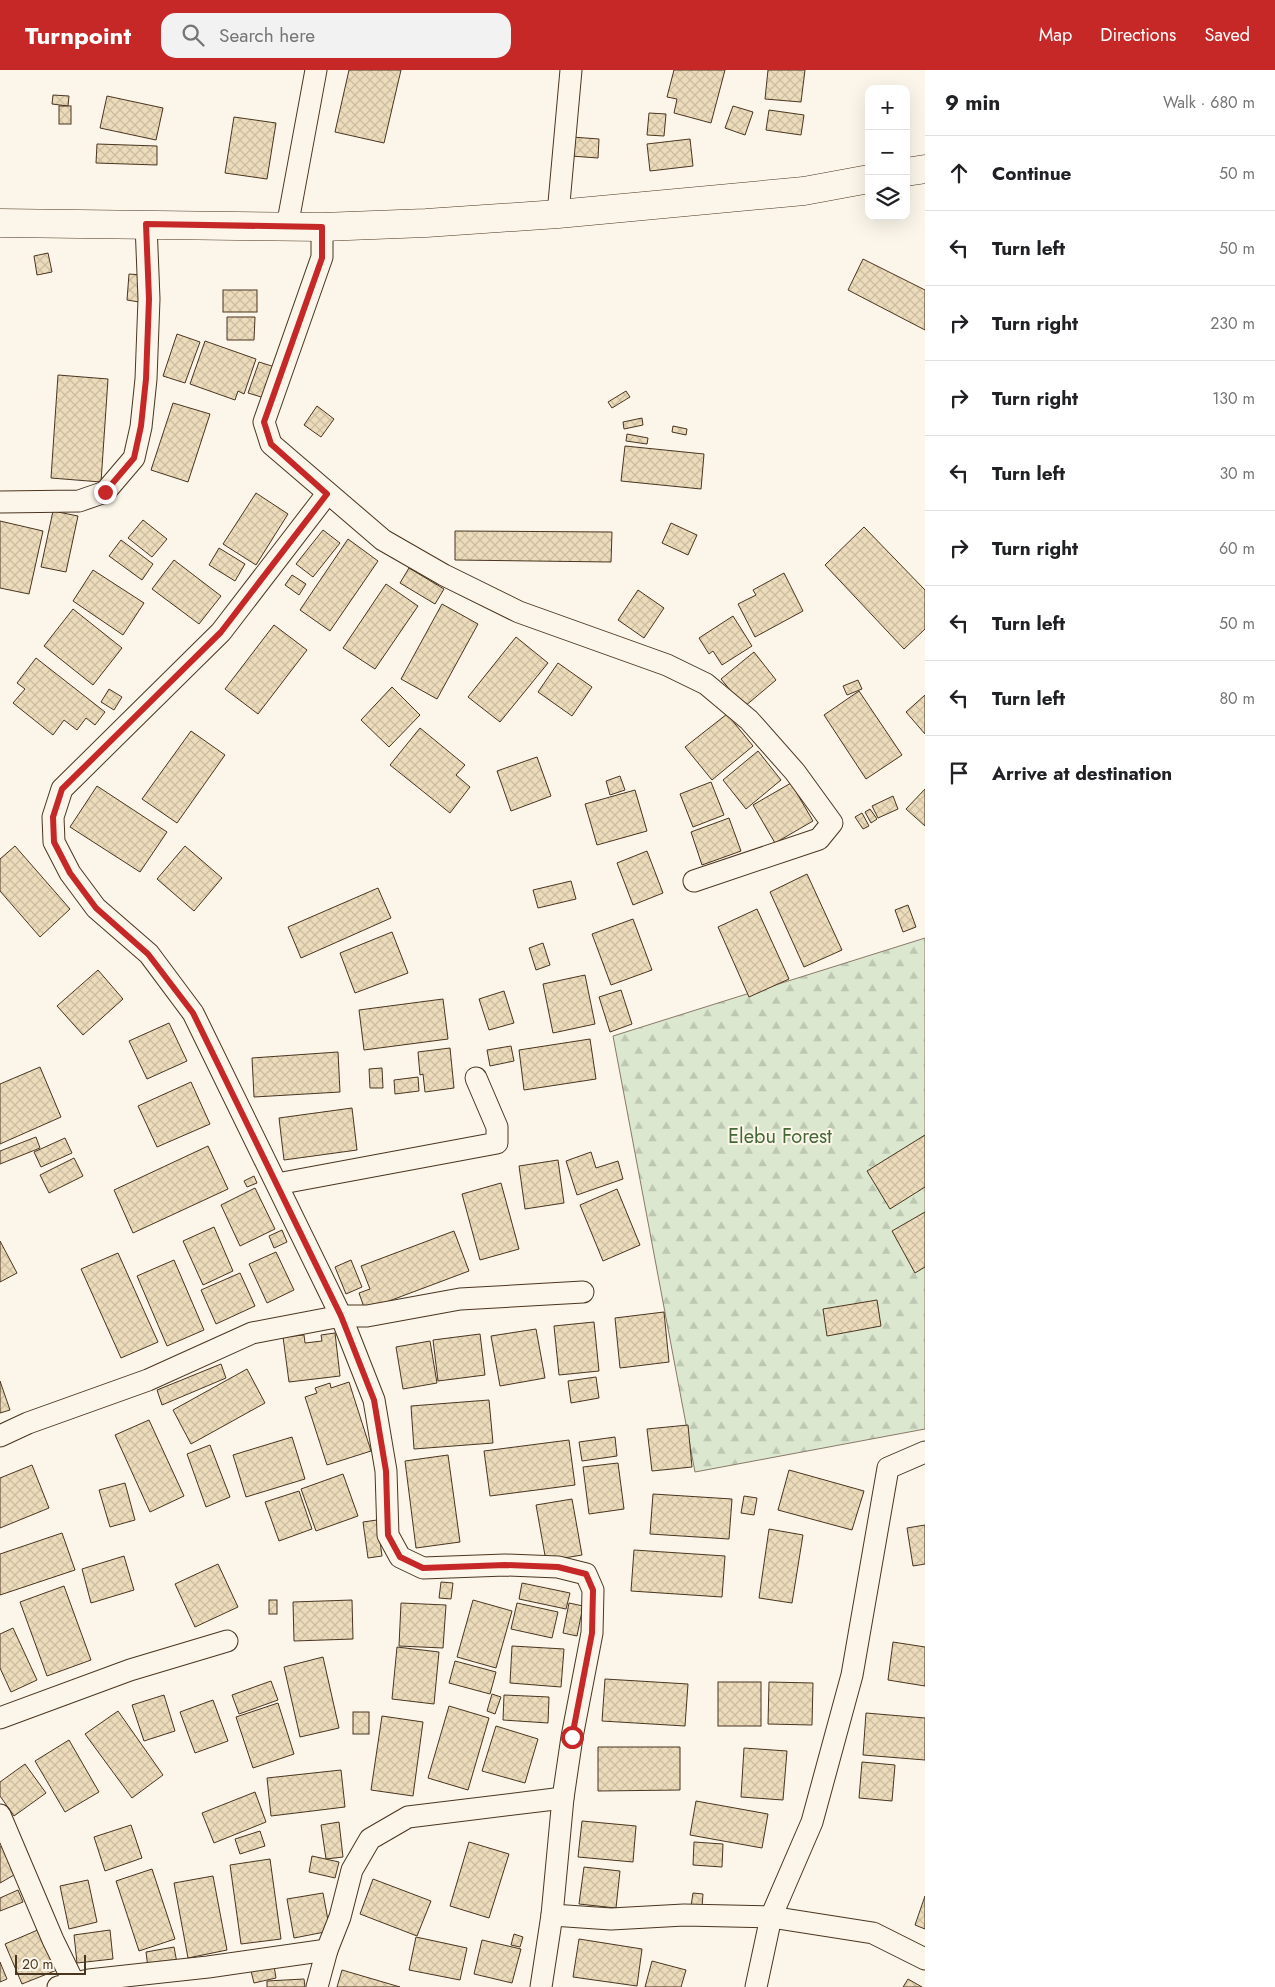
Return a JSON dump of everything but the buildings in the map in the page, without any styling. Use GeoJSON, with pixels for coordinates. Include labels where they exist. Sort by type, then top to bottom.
{"type":"FeatureCollection","features":[{"type":"Feature","properties":{"kind":"main road"},"geometry":{"type":"LineString","coordinates":[[910,171],[925,169]]}},
{"type":"Feature","properties":{"kind":"main road"},"geometry":{"type":"LineString","coordinates":[[0,223],[322,227],[558,214],[804,191],[865,180]]}},
{"type":"Feature","properties":{"kind":"street"},"geometry":{"type":"LineString","coordinates":[[287,227],[316,70]]}},
{"type":"Feature","properties":{"kind":"street"},"geometry":{"type":"LineString","coordinates":[[558,214],[571,70]]}},
{"type":"Feature","properties":{"kind":"street"},"geometry":{"type":"LineString","coordinates":[[0,502],[79,501],[105,492],[134,458],[141,426],[146,379],[149,299],[146,224]]}},
{"type":"Feature","properties":{"kind":"street"},"geometry":{"type":"LineString","coordinates":[[322,227],[322,258],[264,422],[271,444],[327,494],[383,540],[444,575],[519,612],[667,665],[706,684],[749,720],[795,772],[832,823],[819,839],[694,882]]}},
{"type":"Feature","properties":{"kind":"street"},"geometry":{"type":"LineString","coordinates":[[327,494],[221,632],[62,789],[53,817],[54,842],[70,873],[96,908],[148,954],[193,1013],[341,1316],[374,1400],[386,1471],[388,1535],[400,1557],[423,1568],[505,1565],[558,1567],[586,1574],[593,1590],[592,1633],[572,1737],[563,1798],[552,1915],[541,1987]]}},
{"type":"Feature","properties":{"kind":"street"},"geometry":{"type":"LineString","coordinates":[[277,1184],[497,1143],[497,1127],[476,1078]]}},
{"type":"Feature","properties":{"kind":"street"},"geometry":{"type":"LineString","coordinates":[[0,1436],[28,1423],[148,1380],[252,1333],[341,1316],[367,1316],[460,1299],[583,1292]]}},
{"type":"Feature","properties":{"kind":"street"},"geometry":{"type":"LineString","coordinates":[[756,1987],[771,1917],[812,1822],[852,1675],[888,1468],[925,1452]]}},
{"type":"Feature","properties":{"kind":"street"},"geometry":{"type":"LineString","coordinates":[[0,1718],[130,1670],[227,1641]]}},
{"type":"Feature","properties":{"kind":"street"},"geometry":{"type":"LineString","coordinates":[[317,1987],[327,1950],[340,1916],[352,1870],[370,1839],[408,1817],[563,1798]]}},
{"type":"Feature","properties":{"kind":"street"},"geometry":{"type":"LineString","coordinates":[[0,1815],[53,1940],[66,1985],[89,1980],[208,1967],[327,1950]]}},
{"type":"Feature","properties":{"kind":"street"},"geometry":{"type":"LineString","coordinates":[[552,1915],[611,1919],[684,1915],[771,1917],[873,1932],[925,1959]]}},
{"type":"Feature","properties":{"kind":"green space","name":"Elebu Forest"},"geometry":{"type":"Polygon","coordinates":[[[925,938],[925,1429],[695,1472],[613,1036],[925,938]]]}},
{"type":"Feature","properties":{"kind":"route"},"geometry":{"type":"LineString","coordinates":[[105,492],[134,458],[141,426],[146,379],[149,299],[146,224],[322,227],[322,258],[264,422],[271,444],[327,494],[221,632],[62,789],[53,817],[54,842],[70,873],[96,908],[148,954],[193,1013],[238,1108],[300,1230],[341,1316],[374,1400],[386,1471],[388,1535],[400,1557],[423,1568],[505,1565],[558,1567],[586,1574],[593,1590],[592,1633],[572,1737]]}}]}
